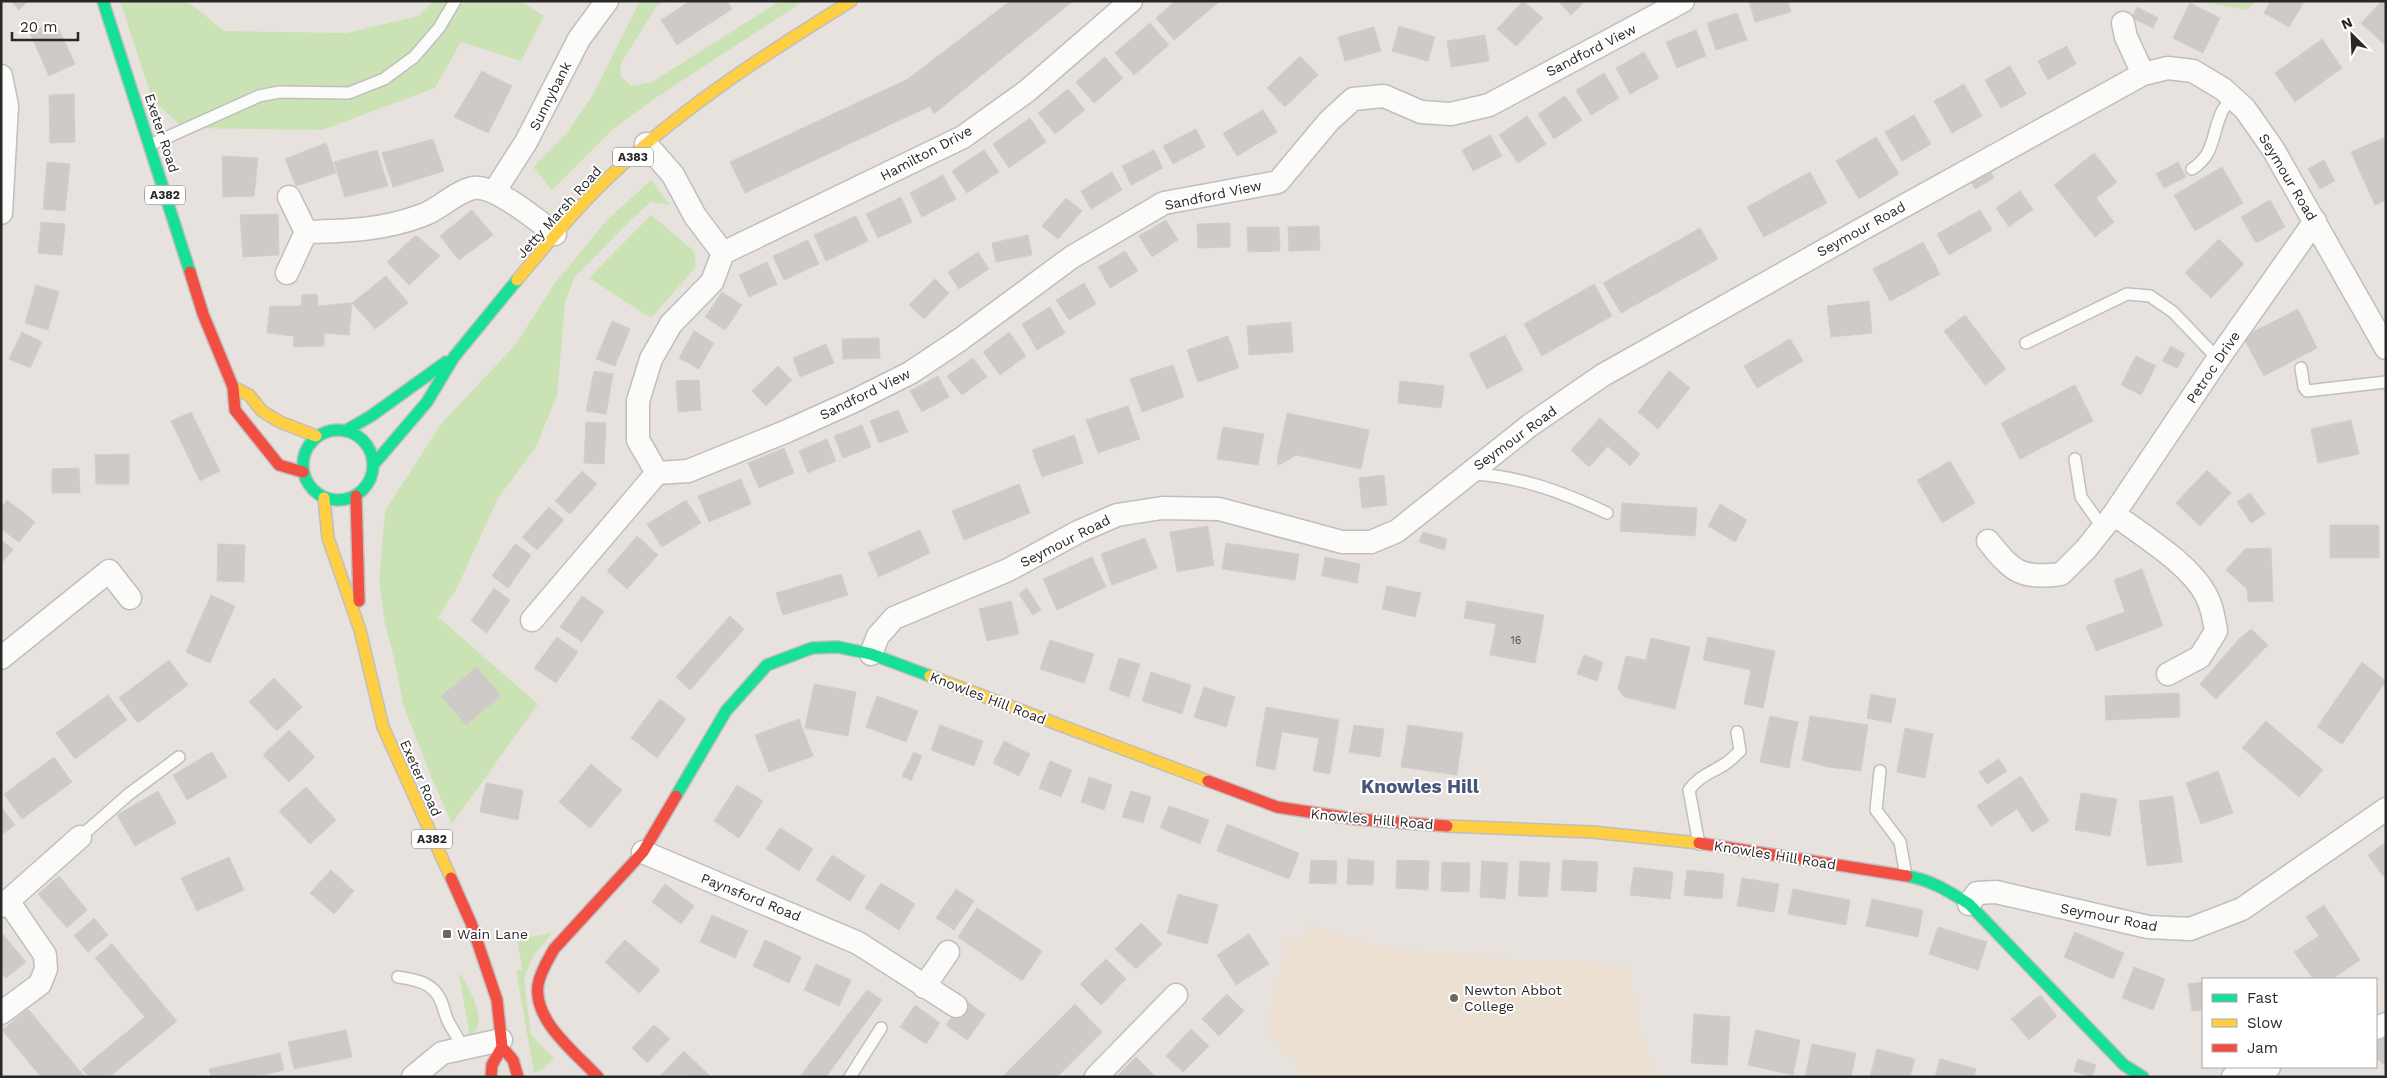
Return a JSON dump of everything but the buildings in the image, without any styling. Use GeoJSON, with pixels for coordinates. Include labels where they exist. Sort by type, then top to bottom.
{"type":"FeatureCollection","features":[{"type":"Feature","properties":{"kind":"main road","name":"Exeter Road"},"geometry":{"type":"LineString","coordinates":[[103,1],[203,314],[233,387],[235,410],[279,465],[303,472]]}},
{"type":"Feature","properties":{"kind":"main road","name":"Jetty Marsh Road"},"geometry":{"type":"LineString","coordinates":[[374,464],[427,402],[454,357],[555,234],[598,188],[646,144],[720,86],[851,1]]}},
{"type":"Feature","properties":{"kind":"main road","name":"Jetty Marsh Road"},"geometry":{"type":"LineString","coordinates":[[345,431],[371,416],[454,357]]}},
{"type":"Feature","properties":{"kind":"main road"},"geometry":{"type":"LineString","coordinates":[[233,387],[249,395],[262,411],[280,422],[316,436]]}},
{"type":"Feature","properties":{"kind":"main road"},"geometry":{"type":"LineString","coordinates":[[334,431],[345,431],[356,435],[365,442],[372,452],[374,464],[372,477],[365,488],[356,496],[335,500],[324,498],[307,483],[303,472],[307,446],[316,436],[334,431]]}},
{"type":"Feature","properties":{"kind":"main road","name":"Exeter Road"},"geometry":{"type":"LineString","coordinates":[[356,496],[360,630]]}},
{"type":"Feature","properties":{"kind":"main road","name":"Exeter Road"},"geometry":{"type":"LineString","coordinates":[[324,498],[328,538],[360,630],[382,727],[471,924],[497,1000],[501,1044],[492,1065],[492,1077]]}},
{"type":"Feature","properties":{"kind":"main road","name":"Knowles Hill Road"},"geometry":{"type":"LineString","coordinates":[[598,1077],[568,1047],[552,1027],[540,1006],[538,985],[544,966],[567,933],[643,852],[726,711],[767,665],[812,648],[838,647],[871,654],[1277,806],[1319,816],[1393,823],[1593,832],[1699,844],[1925,879],[1941,886],[1969,904],[2123,1071],[2143,1077]]}},
{"type":"Feature","properties":{"kind":"main road","name":"Exeter Road"},"geometry":{"type":"LineString","coordinates":[[501,1044],[513,1060],[518,1077]]}},
{"type":"Feature","properties":{"kind":"street","name":"Sunnybank"},"geometry":{"type":"LineString","coordinates":[[494,192],[526,142],[579,39],[607,1]]}},
{"type":"Feature","properties":{"kind":"street","name":"Hamilton Drive"},"geometry":{"type":"LineString","coordinates":[[723,253],[964,137],[1027,91],[1131,1]]}},
{"type":"Feature","properties":{"kind":"street","name":"Sandford View"},"geometry":{"type":"LineString","coordinates":[[657,474],[688,470],[732,453],[854,401],[910,373],[961,339],[1072,258],[1164,203],[1278,182],[1329,121],[1353,99],[1384,96],[1421,112],[1451,114],[1489,105],[1683,1]]}},
{"type":"Feature","properties":{"kind":"street"},"geometry":{"type":"LineString","coordinates":[[2123,23],[2126,37],[2143,74]]}},
{"type":"Feature","properties":{"kind":"street","name":"Seymour Road"},"geometry":{"type":"LineString","coordinates":[[871,654],[878,636],[894,618],[1008,570],[1078,532],[1116,516],[1162,508],[1219,509],[1342,542],[1371,542],[1397,530],[1529,426],[1604,375],[1864,228],[2143,74],[2168,68],[2193,71],[2245,108],[2273,149],[2386,348]]}},
{"type":"Feature","properties":{"kind":"street"},"geometry":{"type":"LineString","coordinates":[[1,76],[7,106],[1,213]]}},
{"type":"Feature","properties":{"kind":"street"},"geometry":{"type":"LineString","coordinates":[[532,620],[657,474],[638,440],[638,401],[650,359],[671,324],[712,282],[723,253],[695,216],[673,175],[646,144]]}},
{"type":"Feature","properties":{"kind":"street"},"geometry":{"type":"LineString","coordinates":[[306,232],[361,231],[392,225],[425,215],[474,188],[494,192],[555,234]]}},
{"type":"Feature","properties":{"kind":"street"},"geometry":{"type":"LineString","coordinates":[[289,197],[306,232]]}},
{"type":"Feature","properties":{"kind":"street","name":"Petroc Drive"},"geometry":{"type":"LineString","coordinates":[[1988,541],[2006,564],[2026,575],[2044,576],[2061,574],[2086,549],[2108,521],[2315,221]]}},
{"type":"Feature","properties":{"kind":"street"},"geometry":{"type":"LineString","coordinates":[[287,273],[306,232]]}},
{"type":"Feature","properties":{"kind":"street"},"geometry":{"type":"LineString","coordinates":[[2108,521],[2187,570],[2206,594],[2212,610],[2216,631],[2200,657],[2168,674]]}},
{"type":"Feature","properties":{"kind":"street"},"geometry":{"type":"LineString","coordinates":[[1,658],[108,570],[130,598]]}},
{"type":"Feature","properties":{"kind":"street","name":"Seymour Road"},"geometry":{"type":"LineString","coordinates":[[1969,904],[1977,893],[1996,892],[2148,928],[2190,928],[2242,909],[2380,813],[2386,791]]}},
{"type":"Feature","properties":{"kind":"street"},"geometry":{"type":"LineString","coordinates":[[1,1013],[40,984],[46,969],[45,955],[5,904],[80,837]]}},
{"type":"Feature","properties":{"kind":"street","name":"Paynsford Road"},"geometry":{"type":"LineString","coordinates":[[643,852],[735,892],[816,923],[858,943],[956,1006]]}},
{"type":"Feature","properties":{"kind":"street"},"geometry":{"type":"LineString","coordinates":[[924,987],[948,952]]}},
{"type":"Feature","properties":{"kind":"street"},"geometry":{"type":"LineString","coordinates":[[1096,1077],[1176,995]]}},
{"type":"Feature","properties":{"kind":"street"},"geometry":{"type":"LineString","coordinates":[[414,1077],[442,1053],[461,1047],[501,1044]]}},
{"type":"Feature","properties":{"kind":"street"},"geometry":{"type":"LineString","coordinates":[[2233,1077],[2262,1071]]}},
{"type":"Feature","properties":{"kind":"lane"},"geometry":{"type":"LineString","coordinates":[[150,146],[259,96],[279,92],[349,93],[384,79],[414,58],[439,28],[455,1]]}},
{"type":"Feature","properties":{"kind":"lane"},"geometry":{"type":"LineString","coordinates":[[2192,169],[2202,163],[2212,148],[2222,112],[2232,97]]}},
{"type":"Feature","properties":{"kind":"lane"},"geometry":{"type":"LineString","coordinates":[[2026,343],[2127,294],[2150,296],[2172,312],[2218,360]]}},
{"type":"Feature","properties":{"kind":"lane"},"geometry":{"type":"LineString","coordinates":[[2301,368],[2304,387],[2307,391],[2386,382]]}},
{"type":"Feature","properties":{"kind":"lane"},"geometry":{"type":"LineString","coordinates":[[2075,459],[2082,497],[2108,521]]}},
{"type":"Feature","properties":{"kind":"lane"},"geometry":{"type":"LineString","coordinates":[[1467,474],[1504,476],[1573,496],[1607,513]]}},
{"type":"Feature","properties":{"kind":"lane"},"geometry":{"type":"LineString","coordinates":[[1699,844],[1690,790],[1695,782],[1725,764],[1740,751],[1737,732]]}},
{"type":"Feature","properties":{"kind":"lane"},"geometry":{"type":"LineString","coordinates":[[80,837],[129,794],[179,757]]}},
{"type":"Feature","properties":{"kind":"lane"},"geometry":{"type":"LineString","coordinates":[[1880,771],[1876,810],[1900,842],[1906,876]]}},
{"type":"Feature","properties":{"kind":"lane"},"geometry":{"type":"LineString","coordinates":[[398,977],[423,982],[433,988],[441,1000],[449,1023],[458,1035],[461,1047]]}},
{"type":"Feature","properties":{"kind":"lane"},"geometry":{"type":"LineString","coordinates":[[850,1077],[881,1028]]}},
{"type":"Feature","properties":{"kind":"shaded area","name":"Newton Abbot College"},"geometry":{"type":"Polygon","coordinates":[[[1308,924],[1387,948],[1466,954],[1477,957],[1628,965],[1642,1032],[1655,1077],[1309,1077],[1266,1031],[1287,936],[1303,940],[1308,924]]]}},
{"type":"Feature","properties":{"kind":"green space"},"geometry":{"type":"Polygon","coordinates":[[[120,1],[187,1],[224,31],[346,33],[419,16],[433,1],[521,1],[544,16],[521,61],[461,42],[435,88],[322,130],[184,128],[153,101],[120,1]]]}},
{"type":"Feature","properties":{"kind":"green space"},"geometry":{"type":"Polygon","coordinates":[[[640,1],[663,1],[656,7],[621,63],[620,75],[631,86],[652,82],[780,1],[804,1],[657,97],[612,130],[552,190],[533,167],[567,133],[594,93],[640,1]]]}},
{"type":"Feature","properties":{"kind":"green space"},"geometry":{"type":"Polygon","coordinates":[[[2196,1],[2255,1],[2248,10],[2196,1]]]}},
{"type":"Feature","properties":{"kind":"green space"},"geometry":{"type":"Polygon","coordinates":[[[651,180],[670,205],[651,202],[574,278],[565,303],[557,395],[536,447],[497,500],[457,588],[438,617],[538,704],[452,824],[432,779],[403,704],[385,624],[379,581],[385,511],[441,424],[516,344],[555,283],[607,220],[651,180]],[[477,667],[442,696],[466,725],[501,696],[477,667]]]}},
{"type":"Feature","properties":{"kind":"green space"},"geometry":{"type":"Polygon","coordinates":[[[651,215],[694,251],[696,267],[651,318],[589,278],[651,215]]]}},
{"type":"Feature","properties":{"kind":"green space"},"geometry":{"type":"Polygon","coordinates":[[[552,933],[533,956],[524,979],[531,1035],[554,1058],[542,1070],[534,1073],[516,971],[522,969],[517,939],[552,933]]]}},
{"type":"Feature","properties":{"kind":"green space"},"geometry":{"type":"Polygon","coordinates":[[[459,975],[462,975],[469,989],[479,1015],[479,1023],[476,1030],[470,1036],[459,975]]]}},
{"type":"Feature","properties":{"kind":"traffic: fast"},"geometry":{"type":"LineString","coordinates":[[103,1],[190,272]]}},
{"type":"Feature","properties":{"kind":"traffic: fast"},"geometry":{"type":"LineString","coordinates":[[374,464],[427,402],[454,357],[517,280]]}},
{"type":"Feature","properties":{"kind":"traffic: fast"},"geometry":{"type":"LineString","coordinates":[[345,431],[371,416],[446,362]]}},
{"type":"Feature","properties":{"kind":"traffic: fast"},"geometry":{"type":"LineString","coordinates":[[338,430],[351,433],[363,440],[370,452],[373,465],[370,478],[363,490],[351,497],[338,500],[325,497],[313,490],[306,478],[303,465],[306,452],[313,440],[325,433],[338,430]]}},
{"type":"Feature","properties":{"kind":"traffic: fast"},"geometry":{"type":"LineString","coordinates":[[676,796],[726,711],[767,665],[812,648],[838,647],[871,654],[930,676]]}},
{"type":"Feature","properties":{"kind":"traffic: fast"},"geometry":{"type":"LineString","coordinates":[[1907,876],[1932,883],[1969,904],[2124,1065],[2143,1077]]}},
{"type":"Feature","properties":{"kind":"traffic: slow"},"geometry":{"type":"LineString","coordinates":[[517,280],[556,233],[597,189],[656,136],[751,65],[851,1]]}},
{"type":"Feature","properties":{"kind":"traffic: slow"},"geometry":{"type":"LineString","coordinates":[[233,387],[249,395],[262,411],[280,422],[316,436]]}},
{"type":"Feature","properties":{"kind":"traffic: slow"},"geometry":{"type":"LineString","coordinates":[[324,498],[328,538],[360,630],[383,727],[451,878]]}},
{"type":"Feature","properties":{"kind":"traffic: slow"},"geometry":{"type":"LineString","coordinates":[[930,676],[1208,781]]}},
{"type":"Feature","properties":{"kind":"traffic: slow"},"geometry":{"type":"LineString","coordinates":[[1447,826],[1592,832],[1699,843]]}},
{"type":"Feature","properties":{"kind":"traffic: jam"},"geometry":{"type":"LineString","coordinates":[[190,272],[203,314],[233,387],[235,410],[279,465],[303,472]]}},
{"type":"Feature","properties":{"kind":"traffic: jam"},"geometry":{"type":"LineString","coordinates":[[356,496],[359,601]]}},
{"type":"Feature","properties":{"kind":"traffic: jam"},"geometry":{"type":"LineString","coordinates":[[1208,781],[1277,807],[1355,819],[1447,826]]}},
{"type":"Feature","properties":{"kind":"traffic: jam"},"geometry":{"type":"LineString","coordinates":[[598,1077],[568,1047],[549,1024],[538,998],[539,980],[544,966],[554,949],[643,852],[676,796]]}},
{"type":"Feature","properties":{"kind":"traffic: jam"},"geometry":{"type":"LineString","coordinates":[[1699,843],[1907,876]]}},
{"type":"Feature","properties":{"kind":"traffic: jam"},"geometry":{"type":"LineString","coordinates":[[451,878],[471,923],[497,1000],[502,1047],[492,1065],[491,1077]]}},
{"type":"Feature","properties":{"kind":"traffic: jam"},"geometry":{"type":"LineString","coordinates":[[502,1047],[513,1060],[518,1077]]}},
{"type":"Feature","properties":{"kind":"place","name":"Wain Lane"},"geometry":{"type":"Point","coordinates":[447,934]}},
{"type":"Feature","properties":{"kind":"place","name":"Newton Abbot College"},"geometry":{"type":"Point","coordinates":[1454,998]}},
{"type":"Feature","properties":{"kind":"district","name":"Knowles Hill"},"geometry":{"type":"Point","coordinates":[1420,786]}}]}
